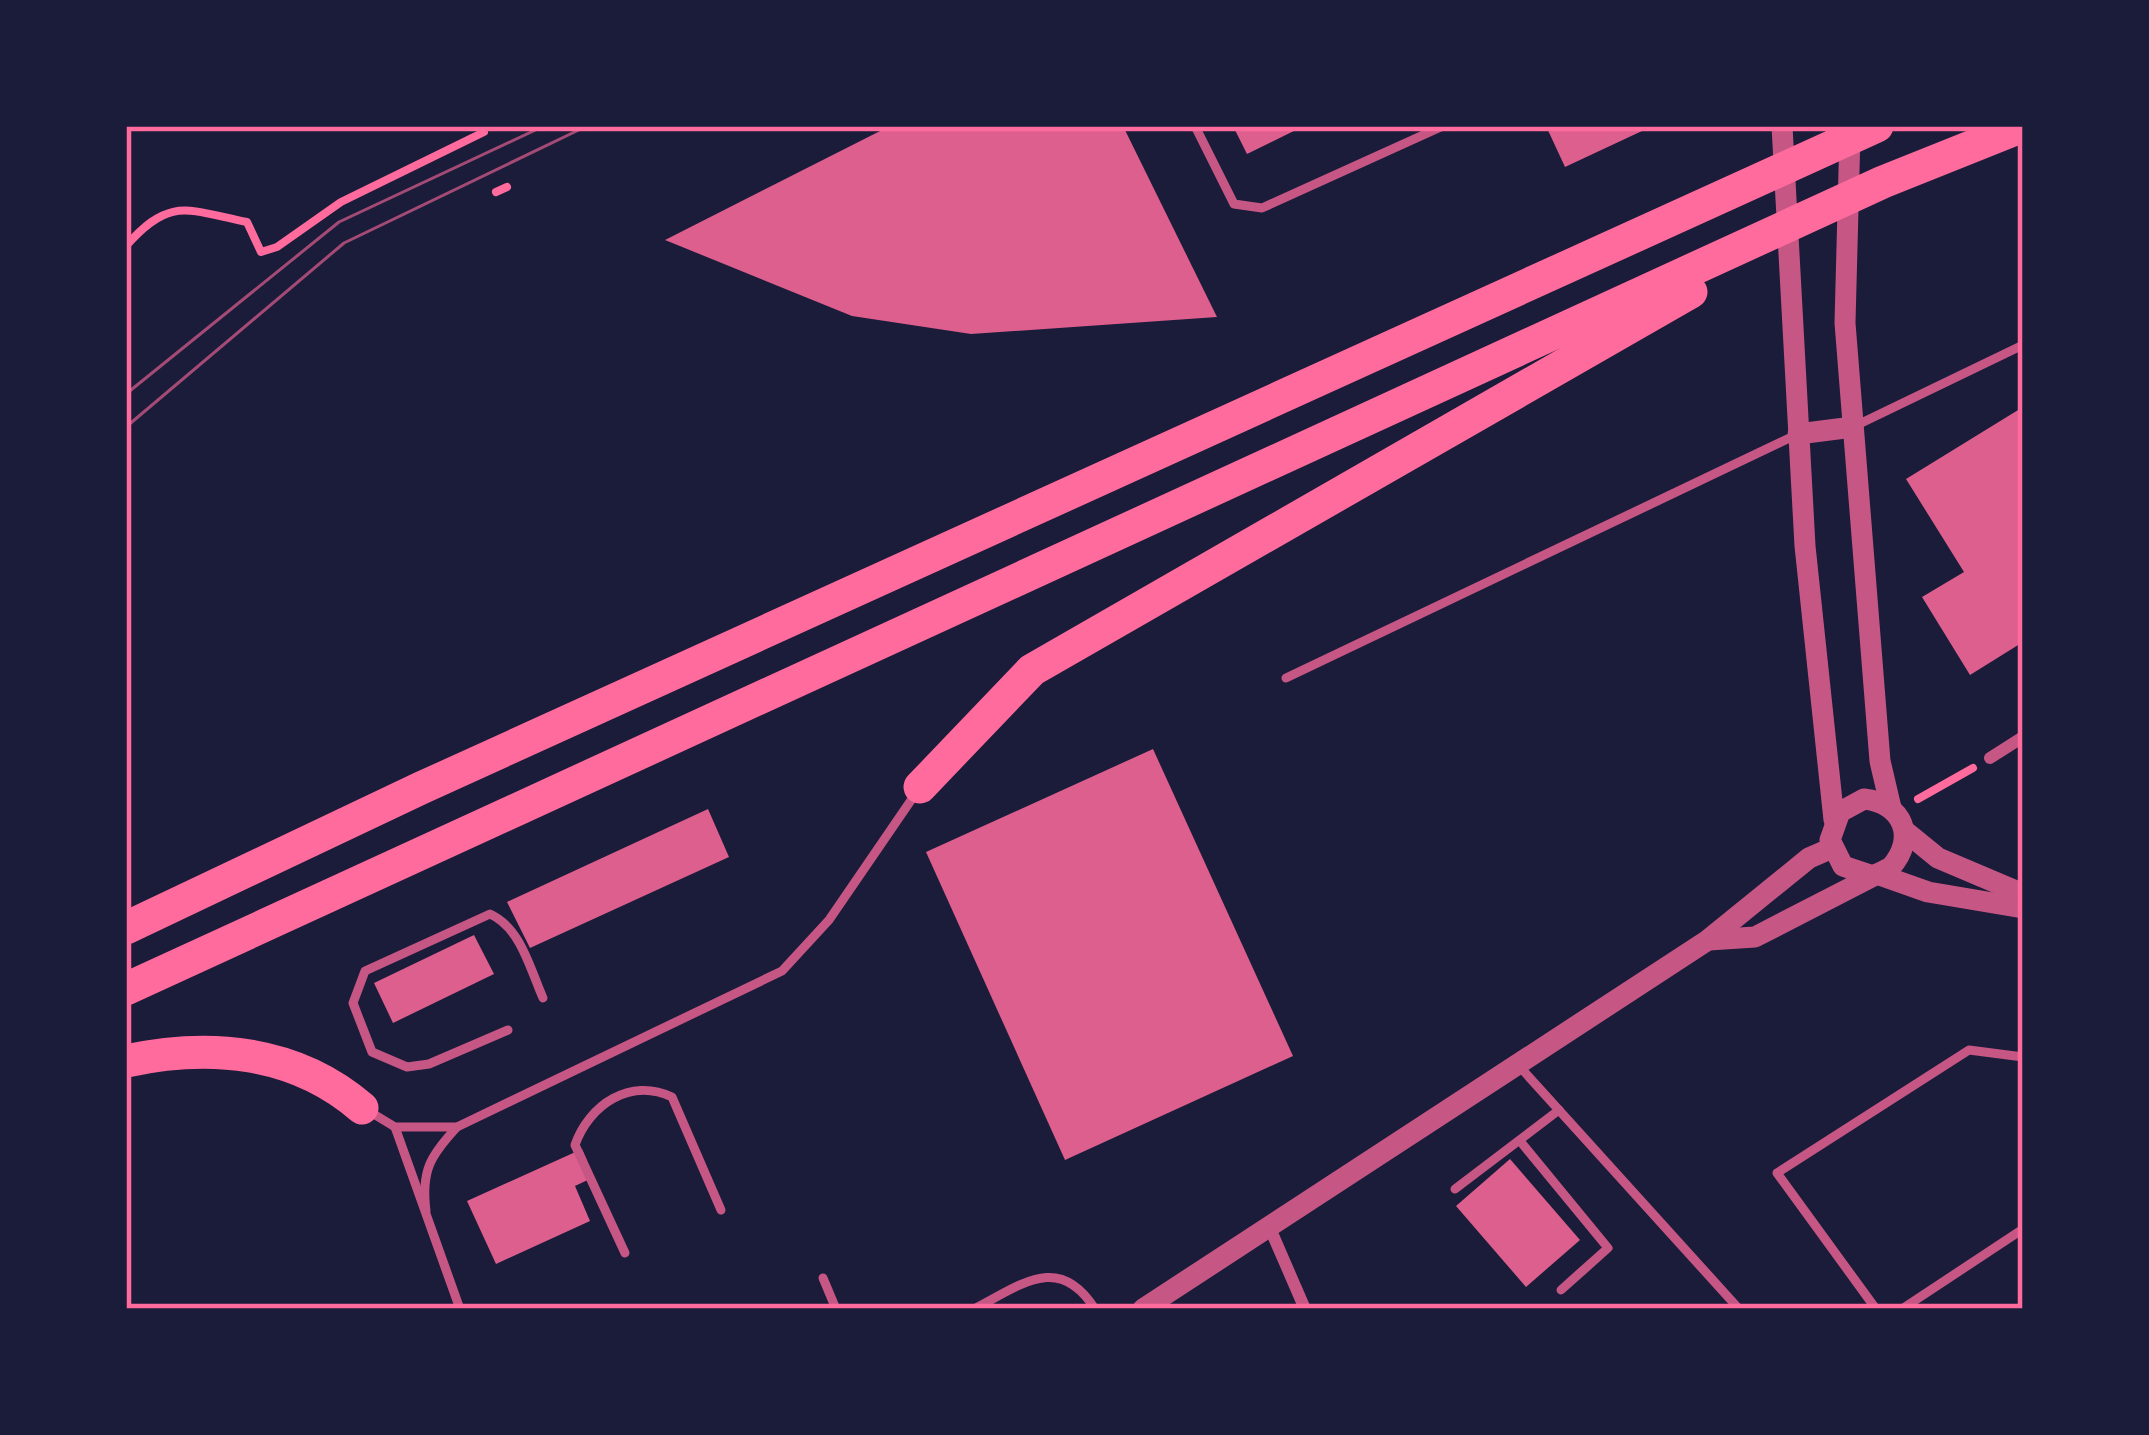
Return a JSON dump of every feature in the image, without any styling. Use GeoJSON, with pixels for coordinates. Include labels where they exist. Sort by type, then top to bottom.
{"type":"FeatureCollection","features":[{"type":"Feature","properties":{"kind":"highway"},"geometry":{"type":"LineString","coordinates":[[126,928],[421,788],[1877,126]]}},
{"type":"Feature","properties":{"kind":"highway"},"geometry":{"type":"LineString","coordinates":[[920,788],[1032,670],[1731,261],[1882,182],[2023,126]]}},
{"type":"Feature","properties":{"kind":"highway"},"geometry":{"type":"LineString","coordinates":[[126,989],[1731,261]]}},
{"type":"Feature","properties":{"kind":"highway"},"geometry":{"type":"LineString","coordinates":[[126,1061],[204,1049],[241,1053],[322,1080],[362,1108]]}},
{"type":"Feature","properties":{"kind":"street"},"geometry":{"type":"LineString","coordinates":[[1782,126],[1798,434],[1834,820],[1832,848],[1843,866],[1928,892],[2023,908]]}},
{"type":"Feature","properties":{"kind":"street"},"geometry":{"type":"LineString","coordinates":[[1708,940],[1755,937],[1897,862],[1898,817],[1880,761],[1843,281],[1850,126]]}},
{"type":"Feature","properties":{"kind":"street"},"geometry":{"type":"LineString","coordinates":[[1798,434],[1853,427]]}},
{"type":"Feature","properties":{"kind":"street"},"geometry":{"type":"LineString","coordinates":[[1990,758],[2023,737]]}},
{"type":"Feature","properties":{"kind":"street"},"geometry":{"type":"LineString","coordinates":[[1834,820],[1847,805],[1864,799],[1898,817],[1938,857],[2023,894]]}},
{"type":"Feature","properties":{"kind":"street"},"geometry":{"type":"LineString","coordinates":[[1143,1309],[1708,940],[1809,858],[1832,848]]}},
{"type":"Feature","properties":{"kind":"street"},"geometry":{"type":"LineString","coordinates":[[1269,1226],[1305,1309]]}},
{"type":"Feature","properties":{"kind":"lane"},"geometry":{"type":"LineString","coordinates":[[1196,126],[1234,204],[1262,208],[1443,126]]}},
{"type":"Feature","properties":{"kind":"lane"},"geometry":{"type":"LineString","coordinates":[[1853,427],[2023,345]]}},
{"type":"Feature","properties":{"kind":"lane"},"geometry":{"type":"LineString","coordinates":[[1286,678],[1798,434]]}},
{"type":"Feature","properties":{"kind":"lane"},"geometry":{"type":"LineString","coordinates":[[428,1231],[422,1180],[430,1156],[458,1127],[782,971],[829,920],[920,788]]}},
{"type":"Feature","properties":{"kind":"lane"},"geometry":{"type":"LineString","coordinates":[[508,1030],[429,1064],[407,1067],[372,1052],[353,1003],[365,971],[490,914],[506,921],[543,998]]}},
{"type":"Feature","properties":{"kind":"lane"},"geometry":{"type":"LineString","coordinates":[[1876,1309],[1777,1173],[1969,1050],[2023,1057]]}},
{"type":"Feature","properties":{"kind":"lane"},"geometry":{"type":"LineString","coordinates":[[1516,1063],[1738,1309]]}},
{"type":"Feature","properties":{"kind":"lane"},"geometry":{"type":"LineString","coordinates":[[625,1253],[575,1145],[586,1120],[620,1095],[641,1090],[672,1096],[721,1210]]}},
{"type":"Feature","properties":{"kind":"lane"},"geometry":{"type":"LineString","coordinates":[[362,1108],[395,1127],[458,1127]]}},
{"type":"Feature","properties":{"kind":"lane"},"geometry":{"type":"LineString","coordinates":[[1455,1189],[1559,1110]]}},
{"type":"Feature","properties":{"kind":"lane"},"geometry":{"type":"LineString","coordinates":[[395,1127],[428,1231],[460,1309]]}},
{"type":"Feature","properties":{"kind":"lane"},"geometry":{"type":"LineString","coordinates":[[1520,1141],[1608,1248],[1561,1290]]}},
{"type":"Feature","properties":{"kind":"lane"},"geometry":{"type":"LineString","coordinates":[[1902,1309],[2023,1229]]}},
{"type":"Feature","properties":{"kind":"lane"},"geometry":{"type":"LineString","coordinates":[[974,1309],[1032,1279],[1054,1275],[1082,1288],[1095,1309]]}},
{"type":"Feature","properties":{"kind":"lane"},"geometry":{"type":"LineString","coordinates":[[823,1279],[836,1309]]}},
{"type":"Feature","properties":{"kind":"path"},"geometry":{"type":"LineString","coordinates":[[126,246],[160,213],[181,209],[247,222],[261,251],[278,248],[341,202],[484,132]]}},
{"type":"Feature","properties":{"kind":"path"},"geometry":{"type":"LineString","coordinates":[[496,192],[507,187]]}},
{"type":"Feature","properties":{"kind":"path"},"geometry":{"type":"LineString","coordinates":[[1898,817],[1990,758]]}},
{"type":"Feature","properties":{"kind":"building"},"geometry":{"type":"Polygon","coordinates":[[[890,126],[1123,126],[1217,317],[971,334],[852,316],[665,240],[890,126]]]}},
{"type":"Feature","properties":{"kind":"building"},"geometry":{"type":"Polygon","coordinates":[[[1233,126],[1304,126],[1247,154],[1233,126]]]}},
{"type":"Feature","properties":{"kind":"building"},"geometry":{"type":"Polygon","coordinates":[[[1546,126],[1640,126],[1642,131],[1565,167],[1546,126]]]}},
{"type":"Feature","properties":{"kind":"building"},"geometry":{"type":"Polygon","coordinates":[[[2023,407],[2023,642],[1970,675],[1922,597],[1964,572],[1906,479],[2023,407]]]}},
{"type":"Feature","properties":{"kind":"building"},"geometry":{"type":"Polygon","coordinates":[[[1153,749],[1293,1056],[1065,1160],[926,852],[1153,749]]]}},
{"type":"Feature","properties":{"kind":"building"},"geometry":{"type":"Polygon","coordinates":[[[708,809],[729,857],[530,948],[507,902],[708,809]]]}},
{"type":"Feature","properties":{"kind":"building"},"geometry":{"type":"Polygon","coordinates":[[[474,935],[494,974],[393,1023],[374,983],[474,935]]]}},
{"type":"Feature","properties":{"kind":"building"},"geometry":{"type":"Polygon","coordinates":[[[582,1149],[594,1177],[575,1186],[590,1221],[496,1264],[467,1201],[582,1149]]]}},
{"type":"Feature","properties":{"kind":"building"},"geometry":{"type":"Polygon","coordinates":[[[1510,1159],[1580,1240],[1526,1287],[1456,1206],[1510,1159]]]}},
{"type":"Feature","properties":{"kind":"tram line"},"geometry":{"type":"LineString","coordinates":[[126,394],[339,222],[544,126]]}},
{"type":"Feature","properties":{"kind":"tram line"},"geometry":{"type":"LineString","coordinates":[[126,427],[344,243],[587,126]]}}]}
